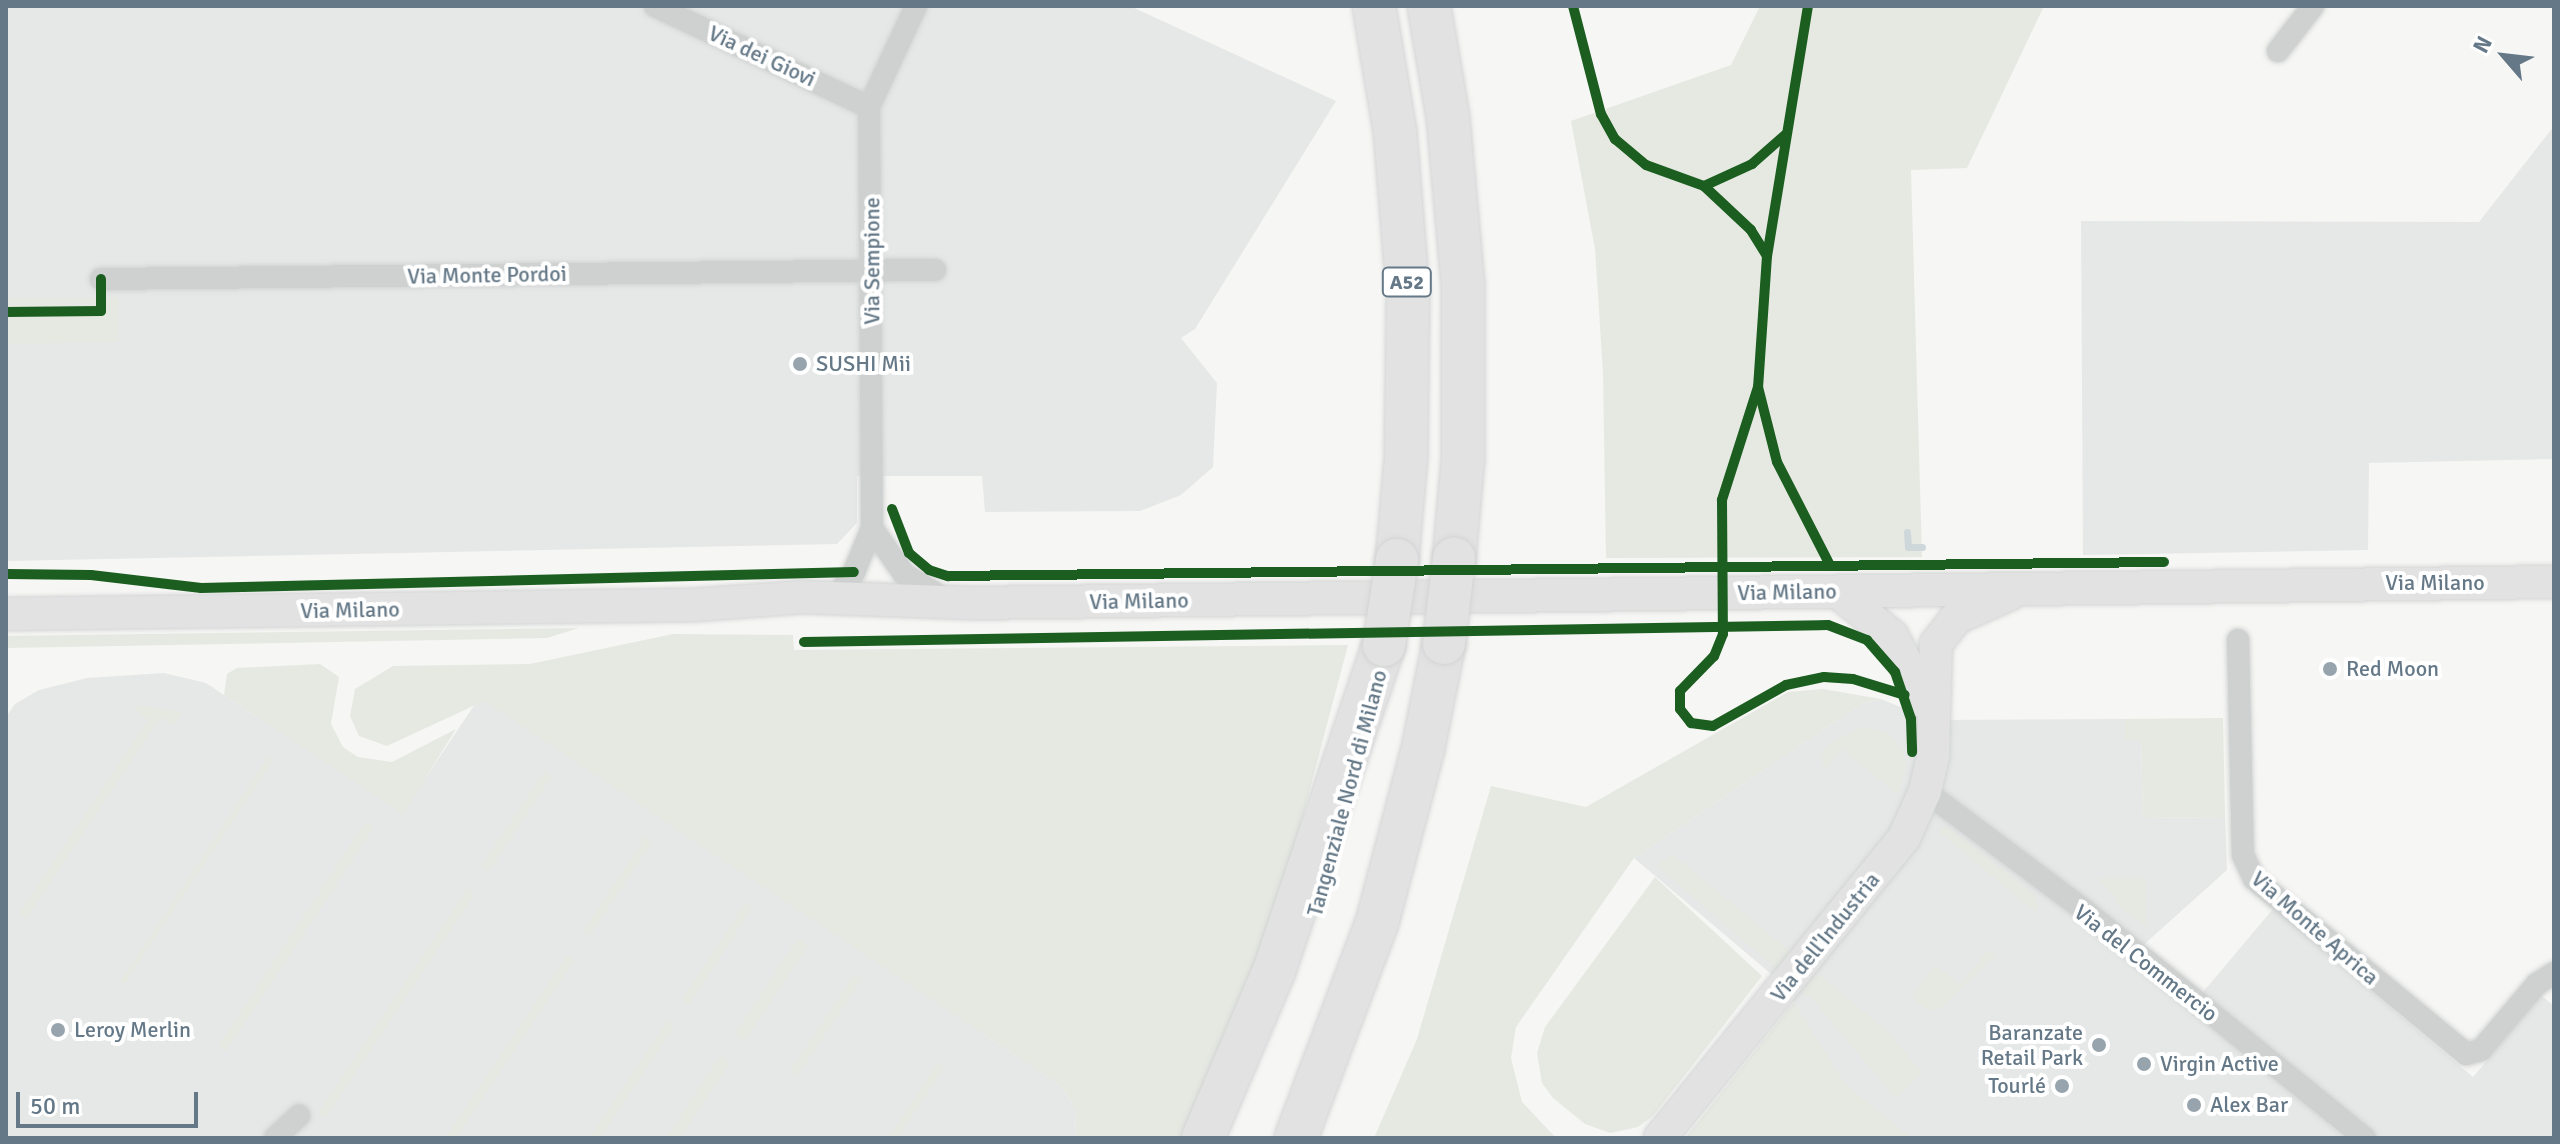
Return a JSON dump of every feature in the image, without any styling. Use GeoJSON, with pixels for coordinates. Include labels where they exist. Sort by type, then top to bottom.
{"type":"FeatureCollection","features":[{"type":"Feature","properties":{"kind":"highway","name":"Tangenziale Nord di Milano"},"geometry":{"type":"LineString","coordinates":[[1232,1138],[1276,1031],[1327,878],[1384,645],[1397,560],[1406,458],[1408,294],[1395,131],[1374,6]]}},
{"type":"Feature","properties":{"kind":"highway","name":"A52"},"geometry":{"type":"LineString","coordinates":[[1296,1138],[1377,923],[1423,749],[1444,643],[1454,559],[1463,459],[1463,284],[1448,117],[1429,6]]}},
{"type":"Feature","properties":{"kind":"highway"},"geometry":{"type":"LineString","coordinates":[[1203,1138],[1274,971],[1384,645]]}},
{"type":"Feature","properties":{"kind":"street","name":"Via dei Giovi"},"geometry":{"type":"LineString","coordinates":[[655,6],[869,107]]}},
{"type":"Feature","properties":{"kind":"street","name":"Via Sempione"},"geometry":{"type":"LineString","coordinates":[[836,597],[854,572],[872,528],[869,107],[916,6]]}},
{"type":"Feature","properties":{"kind":"street"},"geometry":{"type":"LineString","coordinates":[[2278,51],[2313,6]]}},
{"type":"Feature","properties":{"kind":"street","name":"Via Monte Pordoi"},"geometry":{"type":"LineString","coordinates":[[101,279],[935,270]]}},
{"type":"Feature","properties":{"kind":"street"},"geometry":{"type":"LineString","coordinates":[[872,528],[904,574],[961,603]]}},
{"type":"Feature","properties":{"kind":"street","name":"Via Milano"},"geometry":{"type":"LineString","coordinates":[[694,605],[802,614],[961,603],[2554,582]]}},
{"type":"Feature","properties":{"kind":"street","name":"Via dell'Industria"},"geometry":{"type":"LineString","coordinates":[[1660,1138],[1894,850],[1919,805],[1933,755],[1933,655],[1943,631],[1956,618],[2024,588]]}},
{"type":"Feature","properties":{"kind":"street","name":"Via dell'Industria"},"geometry":{"type":"LineString","coordinates":[[1838,592],[1892,636],[1931,711]]}},
{"type":"Feature","properties":{"kind":"street","name":"Via Milano"},"geometry":{"type":"LineString","coordinates":[[6,614],[694,605],[836,597],[961,603]]}},
{"type":"Feature","properties":{"kind":"street","name":"Via Monte Aprica"},"geometry":{"type":"LineString","coordinates":[[2238,640],[2243,855],[2254,879],[2466,1054],[2481,1050],[2537,984],[2554,973]]}},
{"type":"Feature","properties":{"kind":"street","name":"Via del Commercio"},"geometry":{"type":"LineString","coordinates":[[1919,805],[2084,910],[2365,1138]]}},
{"type":"Feature","properties":{"kind":"street"},"geometry":{"type":"LineString","coordinates":[[275,1138],[299,1116]]}},
{"type":"Feature","properties":{"kind":"shaded area"},"geometry":{"type":"Polygon","coordinates":[[[6,6],[1130,6],[1336,101],[1195,329],[1181,338],[1217,383],[1213,467],[1181,495],[1140,511],[985,512],[982,476],[857,476],[857,523],[837,544],[6,561],[6,6]]]}},
{"type":"Feature","properties":{"kind":"shaded area"},"geometry":{"type":"Polygon","coordinates":[[[1760,6],[2044,6],[1967,168],[1911,170],[1922,557],[1606,558],[1603,373],[1595,249],[1571,121],[1731,65],[1760,6]]]}},
{"type":"Feature","properties":{"kind":"shaded area"},"geometry":{"type":"Polygon","coordinates":[[[2554,126],[2554,459],[2369,463],[2368,550],[2083,555],[2081,221],[2479,222],[2554,126]]]}},
{"type":"Feature","properties":{"kind":"shaded area"},"geometry":{"type":"Polygon","coordinates":[[[118,297],[118,342],[6,344],[6,298],[118,297]]]}},
{"type":"Feature","properties":{"kind":"shaded area"},"geometry":{"type":"Polygon","coordinates":[[[579,628],[547,638],[6,648],[6,636],[579,628]]]}},
{"type":"Feature","properties":{"kind":"shaded area"},"geometry":{"type":"Polygon","coordinates":[[[673,634],[793,635],[794,650],[1348,645],[1274,925],[1186,1138],[1075,1138],[1076,1109],[1060,1085],[484,701],[387,746],[359,736],[350,716],[355,689],[393,666],[530,664],[673,634]]]}},
{"type":"Feature","properties":{"kind":"shaded area"},"geometry":{"type":"Polygon","coordinates":[[[320,664],[339,677],[331,724],[343,747],[358,757],[392,762],[456,729],[403,814],[224,695],[227,674],[237,668],[320,664]]]}},
{"type":"Feature","properties":{"kind":"shaded area"},"geometry":{"type":"Polygon","coordinates":[[[164,673],[206,683],[402,813],[477,701],[484,700],[1060,1085],[1076,1109],[1075,1138],[6,1138],[6,717],[15,704],[39,690],[87,678],[164,673]]]}},
{"type":"Feature","properties":{"kind":"shaded area"},"geometry":{"type":"Polygon","coordinates":[[[1823,689],[1881,699],[1861,704],[1634,858],[1516,1027],[1511,1058],[1522,1102],[1556,1138],[1374,1138],[1417,1039],[1491,786],[1586,807],[1788,692],[1823,689]]]}},
{"type":"Feature","properties":{"kind":"shaded area"},"geometry":{"type":"Polygon","coordinates":[[[1881,699],[1932,720],[2125,719],[2125,740],[2141,740],[2143,818],[2225,817],[2227,870],[2130,957],[2345,1138],[1874,1138],[1783,984],[1634,858],[1861,704],[1881,699]]]}},
{"type":"Feature","properties":{"kind":"shaded area"},"geometry":{"type":"Polygon","coordinates":[[[138,705],[182,712],[174,726],[160,717],[26,919],[19,914],[148,720],[135,710],[138,705]]]}},
{"type":"Feature","properties":{"kind":"shaded area"},"geometry":{"type":"Polygon","coordinates":[[[2223,718],[2225,817],[2143,818],[2141,741],[2125,740],[2125,719],[2223,718]]]}},
{"type":"Feature","properties":{"kind":"shaded area"},"geometry":{"type":"Polygon","coordinates":[[[1862,727],[1887,732],[1903,751],[1906,769],[1897,794],[1842,749],[1826,768],[1822,762],[1824,750],[1832,742],[1862,727]]]}},
{"type":"Feature","properties":{"kind":"shaded area"},"geometry":{"type":"Polygon","coordinates":[[[268,757],[273,761],[125,984],[120,981],[268,757]]]}},
{"type":"Feature","properties":{"kind":"shaded area"},"geometry":{"type":"Polygon","coordinates":[[[545,771],[552,776],[489,871],[481,866],[545,771]]]}},
{"type":"Feature","properties":{"kind":"shaded area"},"geometry":{"type":"Polygon","coordinates":[[[366,822],[374,827],[226,1051],[218,1046],[366,822]]]}},
{"type":"Feature","properties":{"kind":"shaded area"},"geometry":{"type":"Polygon","coordinates":[[[1946,826],[2036,896],[2038,909],[2035,912],[1939,832],[1946,826]]]}},
{"type":"Feature","properties":{"kind":"shaded area"},"geometry":{"type":"Polygon","coordinates":[[[645,837],[652,842],[589,937],[582,932],[645,837]]]}},
{"type":"Feature","properties":{"kind":"shaded area"},"geometry":{"type":"Polygon","coordinates":[[[1672,854],[1887,1031],[1922,1073],[1896,1098],[1814,1001],[1656,865],[1672,854]]]}},
{"type":"Feature","properties":{"kind":"shaded area"},"geometry":{"type":"Polygon","coordinates":[[[1655,877],[1762,976],[1653,1116],[1638,1127],[1610,1133],[1585,1124],[1553,1098],[1542,1083],[1537,1053],[1545,1027],[1655,877]]]}},
{"type":"Feature","properties":{"kind":"shaded area"},"geometry":{"type":"Polygon","coordinates":[[[2097,879],[2145,879],[2146,927],[2115,903],[2118,898],[2097,879]]]}},
{"type":"Feature","properties":{"kind":"shaded area"},"geometry":{"type":"Polygon","coordinates":[[[467,889],[474,894],[326,1117],[318,1112],[467,889]]]}},
{"type":"Feature","properties":{"kind":"shaded area"},"geometry":{"type":"Polygon","coordinates":[[[745,903],[752,908],[689,1004],[682,999],[745,903]]]}},
{"type":"Feature","properties":{"kind":"shaded area"},"geometry":{"type":"Polygon","coordinates":[[[2273,909],[2473,1077],[2542,996],[2554,1006],[2554,1138],[2375,1138],[2198,998],[2273,909]]]}},
{"type":"Feature","properties":{"kind":"shaded area"},"geometry":{"type":"Polygon","coordinates":[[[798,938],[808,945],[745,1040],[735,1034],[798,938]]]}},
{"type":"Feature","properties":{"kind":"shaded area"},"geometry":{"type":"Polygon","coordinates":[[[1988,950],[1995,956],[1942,1008],[1926,1010],[1911,996],[1935,965],[1960,984],[1988,950]]]}},
{"type":"Feature","properties":{"kind":"shaded area"},"geometry":{"type":"Polygon","coordinates":[[[567,955],[574,960],[456,1138],[446,1138],[567,955]]]}},
{"type":"Feature","properties":{"kind":"shaded area"},"geometry":{"type":"Polygon","coordinates":[[[854,975],[861,980],[798,1075],[790,1071],[854,975]]]}},
{"type":"Feature","properties":{"kind":"shaded area"},"geometry":{"type":"Polygon","coordinates":[[[1794,1002],[1845,1084],[1911,1138],[1685,1138],[1794,1002]]]}},
{"type":"Feature","properties":{"kind":"shaded area"},"geometry":{"type":"Polygon","coordinates":[[[667,1021],[674,1026],[600,1138],[590,1138],[667,1021]]]}},
{"type":"Feature","properties":{"kind":"shaded area"},"geometry":{"type":"Polygon","coordinates":[[[720,1056],[730,1063],[680,1138],[666,1138],[720,1056]]]}},
{"type":"Feature","properties":{"kind":"shaded area"},"geometry":{"type":"Polygon","coordinates":[[[937,1063],[944,1068],[897,1138],[889,1136],[937,1063]]]}},
{"type":"Feature","properties":{"kind":"waterway"},"geometry":{"type":"LineString","coordinates":[[1907,532],[1908,547],[1922,547]]}},
{"type":"Feature","properties":{"kind":"cycle path"},"geometry":{"type":"LineString","coordinates":[[1573,6],[1601,114],[1615,139],[1646,165],[1704,186]]}},
{"type":"Feature","properties":{"kind":"cycle path"},"geometry":{"type":"LineString","coordinates":[[1808,6],[1767,256],[1758,387],[1777,462],[1830,565]]}},
{"type":"Feature","properties":{"kind":"cycle path"},"geometry":{"type":"LineString","coordinates":[[1767,256],[1751,230],[1704,186],[1752,164],[1785,135]]}},
{"type":"Feature","properties":{"kind":"cycle path"},"geometry":{"type":"LineString","coordinates":[[6,312],[101,311],[101,279]]}},
{"type":"Feature","properties":{"kind":"cycle path"},"geometry":{"type":"LineString","coordinates":[[1758,387],[1722,500],[1723,634],[1714,656],[1680,691],[1680,709],[1691,723],[1713,726],[1786,685],[1824,677],[1853,679],[1905,695]]}},
{"type":"Feature","properties":{"kind":"cycle path"},"geometry":{"type":"LineString","coordinates":[[892,509],[909,553],[929,570],[948,576],[2164,562]]}},
{"type":"Feature","properties":{"kind":"cycle path"},"geometry":{"type":"LineString","coordinates":[[6,574],[91,575],[201,588],[854,572]]}},
{"type":"Feature","properties":{"kind":"cycle path"},"geometry":{"type":"LineString","coordinates":[[804,642],[1828,625],[1867,640],[1895,672],[1911,719],[1912,752]]}},
{"type":"Feature","properties":{"kind":"place","name":"SUSHI Mii"},"geometry":{"type":"Point","coordinates":[800,364]}},
{"type":"Feature","properties":{"kind":"place","name":"Red Moon"},"geometry":{"type":"Point","coordinates":[2330,669]}},
{"type":"Feature","properties":{"kind":"place","name":"Leroy Merlin"},"geometry":{"type":"Point","coordinates":[58,1030]}},
{"type":"Feature","properties":{"kind":"place","name":"Baranzate Retail Park"},"geometry":{"type":"Point","coordinates":[2099,1045]}},
{"type":"Feature","properties":{"kind":"place","name":"Virgin Active"},"geometry":{"type":"Point","coordinates":[2144,1064]}},
{"type":"Feature","properties":{"kind":"place","name":"Tourlé"},"geometry":{"type":"Point","coordinates":[2062,1086]}},
{"type":"Feature","properties":{"kind":"place","name":"Alex Bar"},"geometry":{"type":"Point","coordinates":[2194,1105]}}]}
